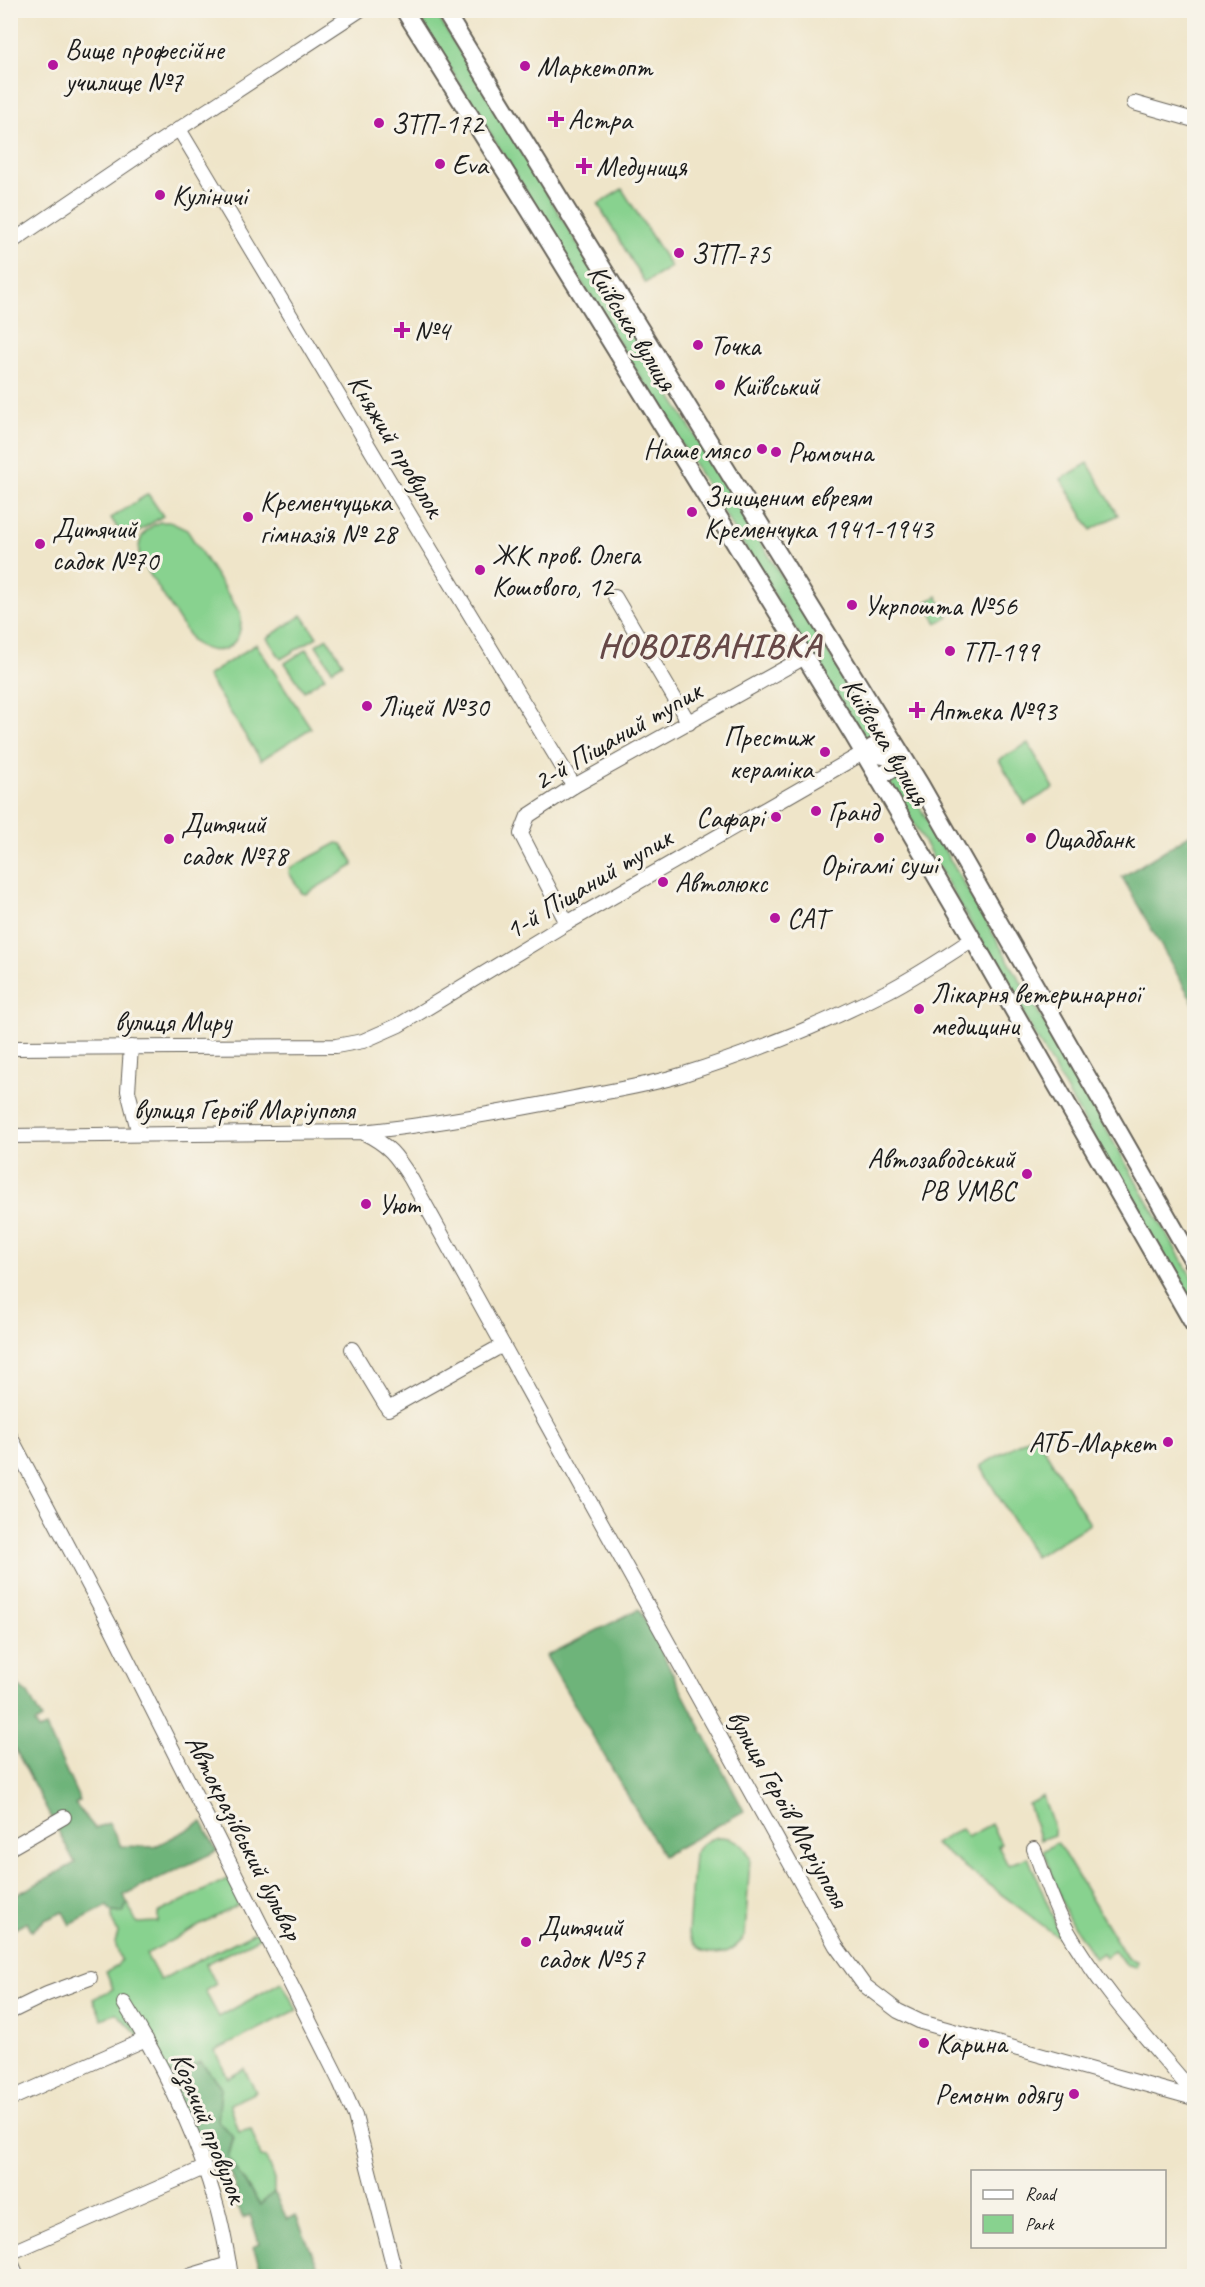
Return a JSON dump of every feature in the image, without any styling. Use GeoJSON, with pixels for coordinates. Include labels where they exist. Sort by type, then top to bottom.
{"type":"FeatureCollection","features":[{"type":"Feature","properties":{"kind":"main road","name":"Київська вулиця"},"geometry":{"type":"LineString","coordinates":[[404,10],[863,753],[973,939],[1194,1325]]}},
{"type":"Feature","properties":{"kind":"main road","name":"Київська вулиця"},"geometry":{"type":"LineString","coordinates":[[444,10],[905,761],[1194,1263]]}},
{"type":"Feature","properties":{"kind":"main road"},"geometry":{"type":"LineString","coordinates":[[863,753],[890,737]]}},
{"type":"Feature","properties":{"kind":"main road"},"geometry":{"type":"LineString","coordinates":[[878,778],[905,761]]}},
{"type":"Feature","properties":{"kind":"street"},"geometry":{"type":"LineString","coordinates":[[10,243],[360,10]]}},
{"type":"Feature","properties":{"kind":"street"},"geometry":{"type":"LineString","coordinates":[[1134,103],[1194,120]]}},
{"type":"Feature","properties":{"kind":"street","name":"Княжий провулок"},"geometry":{"type":"LineString","coordinates":[[179,129],[307,346],[574,786]]}},
{"type":"Feature","properties":{"kind":"street"},"geometry":{"type":"LineString","coordinates":[[615,597],[689,723]]}},
{"type":"Feature","properties":{"kind":"street","name":"2-й Піщаний тупик"},"geometry":{"type":"LineString","coordinates":[[567,923],[521,834],[528,816],[574,786],[805,657]]}},
{"type":"Feature","properties":{"kind":"street"},"geometry":{"type":"LineString","coordinates":[[863,753],[905,761]]}},
{"type":"Feature","properties":{"kind":"street","name":"1-й Піщаний тупик"},"geometry":{"type":"LineString","coordinates":[[336,1046],[363,1041],[399,1025],[567,923],[863,753]]}},
{"type":"Feature","properties":{"kind":"street"},"geometry":{"type":"LineString","coordinates":[[362,1132],[411,1127],[492,1113],[638,1086],[680,1075],[760,1047],[861,1005],[891,990],[973,939]]}},
{"type":"Feature","properties":{"kind":"street","name":"вулиця Миру"},"geometry":{"type":"LineString","coordinates":[[10,1048],[336,1046]]}},
{"type":"Feature","properties":{"kind":"street"},"geometry":{"type":"LineString","coordinates":[[131,1047],[128,1091],[139,1134]]}},
{"type":"Feature","properties":{"kind":"street","name":"вулиця Героїв Маріуполя"},"geometry":{"type":"LineString","coordinates":[[10,1136],[362,1132],[385,1144],[397,1157],[503,1345],[836,1946],[864,1985],[898,2010],[921,2022],[1194,2096]]}},
{"type":"Feature","properties":{"kind":"street"},"geometry":{"type":"LineString","coordinates":[[352,1349],[388,1409],[503,1345]]}},
{"type":"Feature","properties":{"kind":"street","name":"Автокразівський бульвар"},"geometry":{"type":"LineString","coordinates":[[10,1436],[111,1627],[340,2082],[355,2116],[396,2277]]}},
{"type":"Feature","properties":{"kind":"street"},"geometry":{"type":"LineString","coordinates":[[10,1848],[64,1817]]}},
{"type":"Feature","properties":{"kind":"street"},"geometry":{"type":"LineString","coordinates":[[1034,1849],[1066,1929],[1101,1981],[1194,2096]]}},
{"type":"Feature","properties":{"kind":"street"},"geometry":{"type":"LineString","coordinates":[[10,2012],[47,1994],[90,1978]]}},
{"type":"Feature","properties":{"kind":"street","name":"Козачий провулок"},"geometry":{"type":"LineString","coordinates":[[124,2003],[169,2081],[204,2168],[217,2205],[230,2270]]}},
{"type":"Feature","properties":{"kind":"street"},"geometry":{"type":"LineString","coordinates":[[10,2099],[146,2038]]}},
{"type":"Feature","properties":{"kind":"street"},"geometry":{"type":"LineString","coordinates":[[10,2253],[204,2168]]}},
{"type":"Feature","properties":{"kind":"street"},"geometry":{"type":"LineString","coordinates":[[10,2260],[17,2277]]}},
{"type":"Feature","properties":{"kind":"street"},"geometry":{"type":"LineString","coordinates":[[189,2277],[230,2270]]}},
{"type":"Feature","properties":{"kind":"green space"},"geometry":{"type":"Polygon","coordinates":[[[433,16],[439,18],[874,727],[871,737],[865,738],[860,734],[424,26],[425,19],[433,16]]]}},
{"type":"Feature","properties":{"kind":"green space"},"geometry":{"type":"Polygon","coordinates":[[[622,189],[671,267],[645,283],[598,204],[622,189]]]}},
{"type":"Feature","properties":{"kind":"green space"},"geometry":{"type":"Polygon","coordinates":[[[1088,463],[1118,515],[1091,530],[1061,479],[1088,463]]]}},
{"type":"Feature","properties":{"kind":"green space"},"geometry":{"type":"Polygon","coordinates":[[[148,494],[163,516],[125,540],[111,518],[148,494]]]}},
{"type":"Feature","properties":{"kind":"green space"},"geometry":{"type":"Polygon","coordinates":[[[160,522],[170,522],[187,530],[240,613],[239,634],[235,642],[228,647],[212,650],[193,642],[140,559],[139,547],[142,536],[149,528],[160,522]]]}},
{"type":"Feature","properties":{"kind":"green space"},"geometry":{"type":"Polygon","coordinates":[[[937,596],[948,617],[937,623],[925,603],[937,596]]]}},
{"type":"Feature","properties":{"kind":"green space"},"geometry":{"type":"Polygon","coordinates":[[[302,615],[317,637],[281,659],[267,638],[302,615]]]}},
{"type":"Feature","properties":{"kind":"green space"},"geometry":{"type":"Polygon","coordinates":[[[327,638],[343,663],[332,670],[316,645],[327,638]]]}},
{"type":"Feature","properties":{"kind":"green space"},"geometry":{"type":"Polygon","coordinates":[[[256,644],[311,728],[261,760],[207,676],[256,644]]]}},
{"type":"Feature","properties":{"kind":"green space"},"geometry":{"type":"Polygon","coordinates":[[[307,649],[325,677],[304,691],[285,663],[307,649]]]}},
{"type":"Feature","properties":{"kind":"green space"},"geometry":{"type":"Polygon","coordinates":[[[1028,743],[1054,788],[1025,805],[999,760],[1028,743]]]}},
{"type":"Feature","properties":{"kind":"green space"},"geometry":{"type":"Polygon","coordinates":[[[900,773],[1194,1281],[1194,1313],[888,779],[900,773]]]}},
{"type":"Feature","properties":{"kind":"green space"},"geometry":{"type":"Polygon","coordinates":[[[1194,832],[1194,1004],[1122,877],[1194,832]]]}},
{"type":"Feature","properties":{"kind":"green space"},"geometry":{"type":"Polygon","coordinates":[[[337,843],[342,844],[353,866],[306,894],[302,893],[289,873],[290,868],[337,843]]]}},
{"type":"Feature","properties":{"kind":"green space"},"geometry":{"type":"Polygon","coordinates":[[[1035,1434],[1090,1524],[1035,1557],[980,1466],[1035,1434]]]}},
{"type":"Feature","properties":{"kind":"green space"},"geometry":{"type":"Polygon","coordinates":[[[639,1609],[744,1811],[663,1856],[546,1656],[639,1609]]]}},
{"type":"Feature","properties":{"kind":"green space"},"geometry":{"type":"Polygon","coordinates":[[[10,1679],[28,1694],[42,1719],[35,1723],[39,1730],[46,1727],[80,1801],[75,1804],[95,1828],[109,1823],[121,1846],[154,1847],[202,1822],[217,1851],[124,1895],[127,1903],[123,1913],[112,1912],[107,1906],[70,1925],[63,1912],[45,1920],[32,1931],[27,1922],[11,1931],[11,1898],[75,1863],[11,1741],[10,1679]]]}},
{"type":"Feature","properties":{"kind":"green space"},"geometry":{"type":"Polygon","coordinates":[[[1043,1796],[1054,1835],[1040,1840],[1028,1804],[1043,1796]]]}},
{"type":"Feature","properties":{"kind":"green space"},"geometry":{"type":"Polygon","coordinates":[[[991,1824],[1001,1844],[998,1846],[1008,1865],[1028,1857],[1057,1927],[1071,1949],[1061,1939],[934,1844],[962,1828],[967,1837],[991,1824]]]}},
{"type":"Feature","properties":{"kind":"green space"},"geometry":{"type":"Polygon","coordinates":[[[717,1837],[737,1841],[750,1857],[745,1936],[731,1949],[715,1954],[700,1948],[688,1933],[694,1854],[704,1843],[717,1837]]]}},
{"type":"Feature","properties":{"kind":"green space"},"geometry":{"type":"Polygon","coordinates":[[[1057,1842],[1127,1958],[1137,1961],[1136,1967],[1124,1964],[1114,1950],[1105,1957],[1102,1953],[1095,1958],[1068,1918],[1043,1851],[1057,1842]]]}},
{"type":"Feature","properties":{"kind":"green space"},"geometry":{"type":"Polygon","coordinates":[[[231,1877],[244,1902],[146,1954],[160,1980],[257,1931],[261,1937],[206,1964],[216,1984],[205,1991],[219,2017],[281,1982],[297,2010],[215,2051],[228,2078],[244,2069],[256,2092],[230,2104],[239,2132],[251,2129],[261,2157],[266,2158],[274,2180],[274,2192],[260,2205],[228,2158],[234,2138],[218,2121],[221,2087],[201,2062],[163,2077],[136,2032],[116,2013],[102,2019],[93,1999],[113,1989],[106,1972],[116,1967],[121,1960],[115,1943],[118,1933],[112,1920],[112,1912],[123,1913],[127,1903],[137,1923],[158,1922],[158,1913],[231,1877]]]}},
{"type":"Feature","properties":{"kind":"green space"},"geometry":{"type":"Polygon","coordinates":[[[201,2062],[221,2087],[218,2121],[233,2136],[228,2158],[260,2205],[274,2192],[287,2219],[296,2216],[322,2276],[257,2276],[263,2273],[253,2247],[259,2243],[250,2215],[243,2218],[232,2195],[237,2193],[227,2165],[216,2170],[210,2159],[198,2165],[163,2077],[201,2062]]]}},
{"type":"Feature","properties":{"kind":"place","name":"Вище професійне училище №7"},"geometry":{"type":"Point","coordinates":[53,65]}},
{"type":"Feature","properties":{"kind":"place","name":"Маркетопт"},"geometry":{"type":"Point","coordinates":[525,66]}},
{"type":"Feature","properties":{"kind":"place","name":"Астра"},"geometry":{"type":"Point","coordinates":[556,119]}},
{"type":"Feature","properties":{"kind":"place","name":"ЗТП-172"},"geometry":{"type":"Point","coordinates":[379,123]}},
{"type":"Feature","properties":{"kind":"place","name":"Eva"},"geometry":{"type":"Point","coordinates":[440,164]}},
{"type":"Feature","properties":{"kind":"place","name":"Медуниця"},"geometry":{"type":"Point","coordinates":[584,166]}},
{"type":"Feature","properties":{"kind":"place","name":"Куліничі"},"geometry":{"type":"Point","coordinates":[160,195]}},
{"type":"Feature","properties":{"kind":"place","name":"ЗТП-75"},"geometry":{"type":"Point","coordinates":[679,253]}},
{"type":"Feature","properties":{"kind":"place","name":"№4"},"geometry":{"type":"Point","coordinates":[402,330]}},
{"type":"Feature","properties":{"kind":"place","name":"Точка"},"geometry":{"type":"Point","coordinates":[698,345]}},
{"type":"Feature","properties":{"kind":"place","name":"Київський"},"geometry":{"type":"Point","coordinates":[720,385]}},
{"type":"Feature","properties":{"kind":"place","name":"Наше мясо"},"geometry":{"type":"Point","coordinates":[762,449]}},
{"type":"Feature","properties":{"kind":"place","name":"Рюмочна"},"geometry":{"type":"Point","coordinates":[776,452]}},
{"type":"Feature","properties":{"kind":"place","name":"Знищеним євреям Кременчука 1941-1943"},"geometry":{"type":"Point","coordinates":[692,512]}},
{"type":"Feature","properties":{"kind":"place","name":"Кременчуцька гімназія № 28"},"geometry":{"type":"Point","coordinates":[248,517]}},
{"type":"Feature","properties":{"kind":"place","name":"Дитячий садок №70"},"geometry":{"type":"Point","coordinates":[40,544]}},
{"type":"Feature","properties":{"kind":"place","name":"ЖК пров. Олега Кошового, 12"},"geometry":{"type":"Point","coordinates":[480,570]}},
{"type":"Feature","properties":{"kind":"place","name":"Укрпошта №56"},"geometry":{"type":"Point","coordinates":[852,605]}},
{"type":"Feature","properties":{"kind":"place","name":"ТП-199"},"geometry":{"type":"Point","coordinates":[950,651]}},
{"type":"Feature","properties":{"kind":"place","name":"Ліцей №30"},"geometry":{"type":"Point","coordinates":[367,706]}},
{"type":"Feature","properties":{"kind":"place","name":"Аптека №93"},"geometry":{"type":"Point","coordinates":[917,710]}},
{"type":"Feature","properties":{"kind":"place","name":"Престиж кераміка"},"geometry":{"type":"Point","coordinates":[825,752]}},
{"type":"Feature","properties":{"kind":"place","name":"Гранд"},"geometry":{"type":"Point","coordinates":[816,811]}},
{"type":"Feature","properties":{"kind":"place","name":"Сафарі"},"geometry":{"type":"Point","coordinates":[776,817]}},
{"type":"Feature","properties":{"kind":"place","name":"Орігамі суші"},"geometry":{"type":"Point","coordinates":[879,838]}},
{"type":"Feature","properties":{"kind":"place","name":"Ощадбанк"},"geometry":{"type":"Point","coordinates":[1031,838]}},
{"type":"Feature","properties":{"kind":"place","name":"Дитячий садок №78"},"geometry":{"type":"Point","coordinates":[169,839]}},
{"type":"Feature","properties":{"kind":"place","name":"Автолюкс"},"geometry":{"type":"Point","coordinates":[663,882]}},
{"type":"Feature","properties":{"kind":"place","name":"САТ"},"geometry":{"type":"Point","coordinates":[775,918]}},
{"type":"Feature","properties":{"kind":"place","name":"Лікарня ветеринарної медицини"},"geometry":{"type":"Point","coordinates":[919,1009]}},
{"type":"Feature","properties":{"kind":"place","name":"Автозаводський РВ УМВС"},"geometry":{"type":"Point","coordinates":[1027,1174]}},
{"type":"Feature","properties":{"kind":"place","name":"Уют"},"geometry":{"type":"Point","coordinates":[366,1204]}},
{"type":"Feature","properties":{"kind":"place","name":"АТБ-Маркет"},"geometry":{"type":"Point","coordinates":[1168,1442]}},
{"type":"Feature","properties":{"kind":"place","name":"Дитячий садок №57"},"geometry":{"type":"Point","coordinates":[526,1942]}},
{"type":"Feature","properties":{"kind":"place","name":"Карина"},"geometry":{"type":"Point","coordinates":[924,2043]}},
{"type":"Feature","properties":{"kind":"place","name":"Ремонт одягу"},"geometry":{"type":"Point","coordinates":[1074,2094]}},
{"type":"Feature","properties":{"kind":"district","name":"НОВОІВАНІВКА"},"geometry":{"type":"Point","coordinates":[710,644]}}]}
